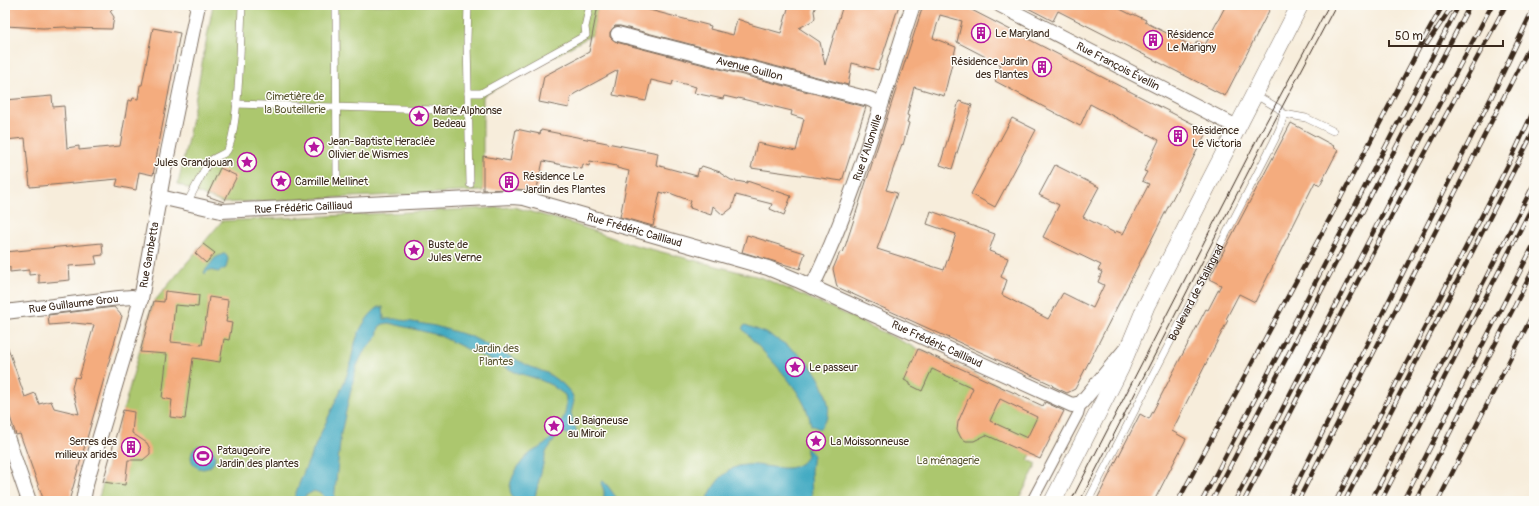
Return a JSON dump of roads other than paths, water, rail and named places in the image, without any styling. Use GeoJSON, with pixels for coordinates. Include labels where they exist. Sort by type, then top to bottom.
{"type":"FeatureCollection","features":[{"type":"Feature","properties":{"kind":"street","name":"Rue Gambetta"},"geometry":{"type":"LineString","coordinates":[[83,501],[87,480],[141,299],[198,5]]}},
{"type":"Feature","properties":{"kind":"street","name":"Rue d'Allonville"},"geometry":{"type":"LineString","coordinates":[[812,287],[835,236],[855,183],[913,5]]}},
{"type":"Feature","properties":{"kind":"street","name":"Rue François Évellin"},"geometry":{"type":"LineString","coordinates":[[1000,5],[1216,118],[1237,127]]}},
{"type":"Feature","properties":{"kind":"street"},"geometry":{"type":"LineString","coordinates":[[1053,501],[1111,388],[1146,306],[1300,5]]}},
{"type":"Feature","properties":{"kind":"street","name":"Avenue Guillon"},"geometry":{"type":"LineString","coordinates":[[618,34],[869,99],[881,104]]}},
{"type":"Feature","properties":{"kind":"street","name":"Rue Frédéric Cailliaud"},"geometry":{"type":"LineString","coordinates":[[160,197],[221,211],[518,197],[768,268],[1072,406],[1081,403]]}},
{"type":"Feature","properties":{"kind":"street","name":"Rue Guillaume Grou"},"geometry":{"type":"LineString","coordinates":[[5,312],[119,298],[132,297],[141,299]]}},
{"type":"Feature","properties":{"kind":"street"},"geometry":{"type":"LineString","coordinates":[[1032,501],[1075,420],[1081,403],[1130,345]]}},
{"type":"Feature","properties":{"kind":"street"},"geometry":{"type":"LineString","coordinates":[[5,431],[29,501]]}},
{"type":"Feature","properties":{"kind":"lane"},"geometry":{"type":"LineString","coordinates":[[187,203],[208,163],[211,159],[226,152],[231,143],[236,104],[242,5]]}},
{"type":"Feature","properties":{"kind":"lane"},"geometry":{"type":"LineString","coordinates":[[336,5],[336,183]]}},
{"type":"Feature","properties":{"kind":"lane"},"geometry":{"type":"LineString","coordinates":[[468,5],[467,40],[470,184]]}},
{"type":"Feature","properties":{"kind":"lane"},"geometry":{"type":"LineString","coordinates":[[468,93],[481,93],[586,35],[585,27],[590,5]]}},
{"type":"Feature","properties":{"kind":"lane"},"geometry":{"type":"LineString","coordinates":[[1254,94],[1278,108],[1284,114],[1306,118],[1333,131]]}},
{"type":"Feature","properties":{"kind":"lane"},"geometry":{"type":"LineString","coordinates":[[236,104],[468,111]]}},
{"type":"Feature","properties":{"kind":"lane","name":"Boulevard de Stalingrad"},"geometry":{"type":"LineString","coordinates":[[1088,501],[1274,141],[1284,114]]}},
{"type":"Feature","properties":{"kind":"water"},"geometry":{"type":"Polygon","coordinates":[[[226,254],[228,259],[226,268],[218,272],[209,270],[205,274],[204,272],[215,258],[226,254]]]}},
{"type":"Feature","properties":{"kind":"water"},"geometry":{"type":"Polygon","coordinates":[[[379,307],[383,307],[384,319],[396,319],[435,326],[470,336],[531,367],[547,373],[563,384],[572,394],[574,401],[571,413],[578,437],[576,439],[560,432],[546,452],[534,501],[514,501],[510,489],[511,481],[518,467],[532,452],[542,447],[550,439],[562,422],[566,409],[565,395],[551,385],[538,379],[515,372],[438,335],[389,323],[383,324],[379,327],[377,337],[363,353],[356,368],[341,433],[334,501],[327,501],[322,494],[314,491],[305,496],[301,501],[293,501],[311,455],[345,380],[355,342],[360,330],[368,317],[379,307]]]}},
{"type":"Feature","properties":{"kind":"water"},"geometry":{"type":"Polygon","coordinates":[[[745,325],[783,343],[795,351],[815,371],[822,383],[828,407],[827,418],[820,429],[811,425],[807,411],[793,385],[742,328],[745,325]]]}},
{"type":"Feature","properties":{"kind":"water","name":"Pataugeoire Jardin des plantes"},"geometry":{"type":"Polygon","coordinates":[[[203,445],[208,446],[214,452],[214,462],[208,468],[203,469],[198,468],[192,462],[191,457],[192,452],[198,446],[203,445]]]}},
{"type":"Feature","properties":{"kind":"water"},"geometry":{"type":"Polygon","coordinates":[[[805,446],[813,454],[811,471],[812,501],[707,501],[715,485],[723,475],[733,468],[745,465],[782,468],[797,466],[806,458],[807,450],[805,446]]]}},
{"type":"Feature","properties":{"kind":"water"},"geometry":{"type":"Polygon","coordinates":[[[602,481],[606,484],[620,501],[604,501],[602,481]]]}},
{"type":"Feature","properties":{"kind":"tram line"},"geometry":{"type":"LineString","coordinates":[[1071,501],[1258,137],[1329,5]]}},
{"type":"Feature","properties":{"kind":"tram line"},"geometry":{"type":"LineString","coordinates":[[1080,501],[1264,141],[1336,5]]}},
{"type":"Feature","properties":{"kind":"railway"},"geometry":{"type":"LineString","coordinates":[[1178,501],[1443,5]]}},
{"type":"Feature","properties":{"kind":"railway"},"geometry":{"type":"LineString","coordinates":[[1426,45],[1453,5]]}},
{"type":"Feature","properties":{"kind":"railway"},"geometry":{"type":"LineString","coordinates":[[1202,501],[1459,5]]}},
{"type":"Feature","properties":{"kind":"railway"},"geometry":{"type":"LineString","coordinates":[[1212,501],[1470,5]]}},
{"type":"Feature","properties":{"kind":"railway"},"geometry":{"type":"LineString","coordinates":[[1235,501],[1424,133],[1492,5]]}},
{"type":"Feature","properties":{"kind":"railway"},"geometry":{"type":"LineString","coordinates":[[1244,501],[1405,190],[1506,5]]}},
{"type":"Feature","properties":{"kind":"railway"},"geometry":{"type":"LineString","coordinates":[[1288,501],[1492,96],[1534,7]]}},
{"type":"Feature","properties":{"kind":"railway"},"geometry":{"type":"LineString","coordinates":[[1298,501],[1534,38]]}},
{"type":"Feature","properties":{"kind":"railway"},"geometry":{"type":"LineString","coordinates":[[1336,501],[1512,157],[1534,110]]}},
{"type":"Feature","properties":{"kind":"railway"},"geometry":{"type":"LineString","coordinates":[[1345,501],[1534,131]]}},
{"type":"Feature","properties":{"kind":"railway"},"geometry":{"type":"LineString","coordinates":[[1371,501],[1534,184]]}},
{"type":"Feature","properties":{"kind":"railway"},"geometry":{"type":"LineString","coordinates":[[1381,501],[1534,203]]}},
{"type":"Feature","properties":{"kind":"railway"},"geometry":{"type":"LineString","coordinates":[[1403,501],[1534,244]]}},
{"type":"Feature","properties":{"kind":"railway"},"geometry":{"type":"LineString","coordinates":[[1415,501],[1534,268]]}},
{"type":"Feature","properties":{"kind":"railway"},"geometry":{"type":"LineString","coordinates":[[1438,501],[1534,312]]}},
{"type":"Feature","properties":{"kind":"place","name":"Le Maryland"},"geometry":{"type":"Point","coordinates":[981,33]}},
{"type":"Feature","properties":{"kind":"place","name":"Résidence Le Marigny"},"geometry":{"type":"Point","coordinates":[1153,40]}},
{"type":"Feature","properties":{"kind":"place","name":"Résidence Jardin des Plantes"},"geometry":{"type":"Point","coordinates":[1042,67]}},
{"type":"Feature","properties":{"kind":"place","name":"Marie Alphonse Bedeau"},"geometry":{"type":"Point","coordinates":[419,116]}},
{"type":"Feature","properties":{"kind":"place","name":"Résidence Le Victoria"},"geometry":{"type":"Point","coordinates":[1178,136]}},
{"type":"Feature","properties":{"kind":"place","name":"Jean-Baptiste Heraclée Olivier de Wismes"},"geometry":{"type":"Point","coordinates":[314,147]}},
{"type":"Feature","properties":{"kind":"place","name":"Jules Grandjouan"},"geometry":{"type":"Point","coordinates":[247,162]}},
{"type":"Feature","properties":{"kind":"place","name":"Camille Mellinet"},"geometry":{"type":"Point","coordinates":[281,181]}},
{"type":"Feature","properties":{"kind":"place","name":"Résidence Le Jardin des Plantes"},"geometry":{"type":"Point","coordinates":[509,182]}},
{"type":"Feature","properties":{"kind":"place","name":"Buste de Jules Verne"},"geometry":{"type":"Point","coordinates":[414,250]}},
{"type":"Feature","properties":{"kind":"place","name":"Le passeur"},"geometry":{"type":"Point","coordinates":[795,367]}},
{"type":"Feature","properties":{"kind":"place","name":"La Baigneuse au Miroir"},"geometry":{"type":"Point","coordinates":[554,426]}},
{"type":"Feature","properties":{"kind":"place","name":"La Moissonneuse"},"geometry":{"type":"Point","coordinates":[816,441]}},
{"type":"Feature","properties":{"kind":"place","name":"Serres des milieux arides"},"geometry":{"type":"Point","coordinates":[131,447]}},
{"type":"Feature","properties":{"kind":"place","name":"Pataugeoire Jardin des plantes"},"geometry":{"type":"Point","coordinates":[203,456]}},
{"type":"Feature","properties":{"kind":"park label","name":"Cimetière de la Bouteillerie"},"geometry":{"type":"Point","coordinates":[295,102]}},
{"type":"Feature","properties":{"kind":"park label","name":"Jardin des Plantes"},"geometry":{"type":"Point","coordinates":[496,354]}},
{"type":"Feature","properties":{"kind":"park label","name":"La ménagerie"},"geometry":{"type":"Point","coordinates":[948,460]}}]}
